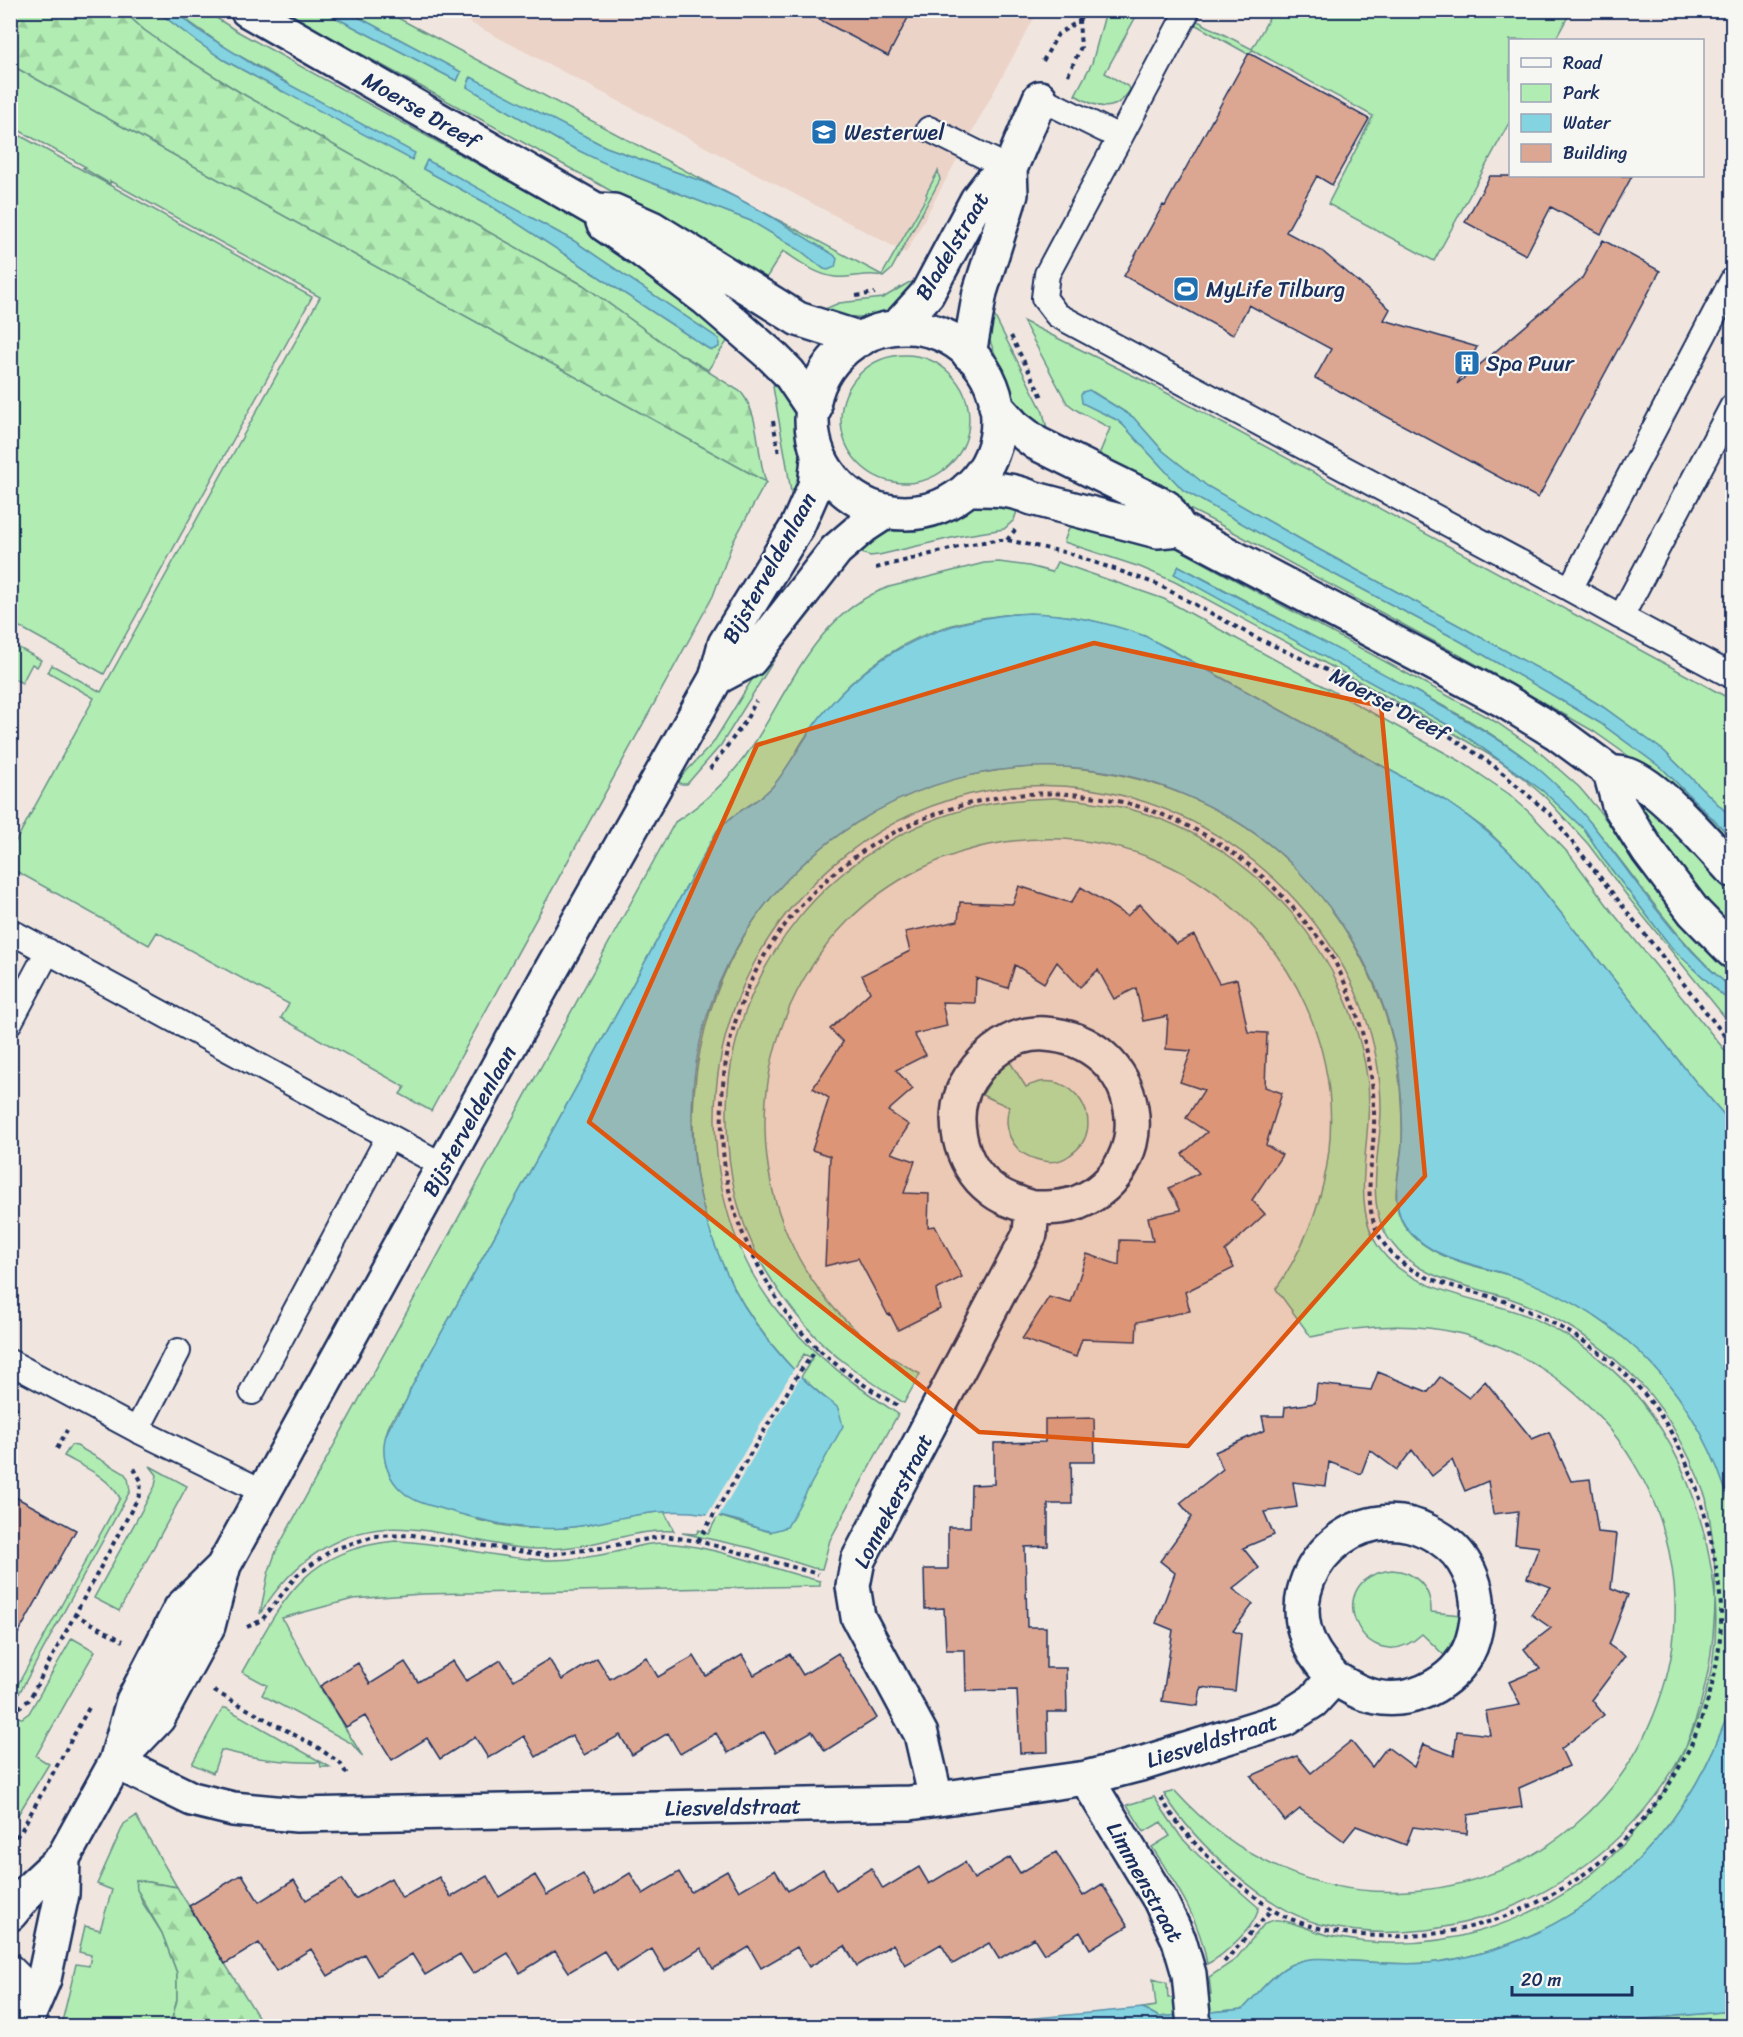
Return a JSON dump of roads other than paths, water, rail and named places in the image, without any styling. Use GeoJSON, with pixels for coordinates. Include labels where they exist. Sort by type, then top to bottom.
{"type":"FeatureCollection","features":[{"type":"Feature","properties":{"kind":"street","name":"Moerse Dreef"},"geometry":{"type":"LineString","coordinates":[[247,10],[596,210],[614,211],[652,228],[798,319],[861,339]]}},
{"type":"Feature","properties":{"kind":"street","name":"Bladelstraat"},"geometry":{"type":"LineString","coordinates":[[969,354],[980,292],[1011,194],[1010,169],[1040,98]]}},
{"type":"Feature","properties":{"kind":"street","name":"Bladelstraat"},"geometry":{"type":"LineString","coordinates":[[897,327],[927,294],[977,200],[990,183],[1010,169]]}},
{"type":"Feature","properties":{"kind":"street","name":"Moerse Dreef"},"geometry":{"type":"LineString","coordinates":[[596,210],[605,225],[644,251],[705,298],[773,357],[789,372],[814,410]]}},
{"type":"Feature","properties":{"kind":"street"},"geometry":{"type":"LineString","coordinates":[[897,327],[925,329],[955,341],[978,362],[994,390],[998,422],[992,453],[979,478],[958,497],[932,510],[904,514],[876,509],[850,496],[818,459],[812,431],[815,393],[828,368],[847,347],[870,333],[897,327]]}},
{"type":"Feature","properties":{"kind":"street"},"geometry":{"type":"LineString","coordinates":[[996,406],[1014,426],[1036,443],[1166,507],[1180,529],[1503,700],[1557,733],[1610,772],[1629,776],[1650,788],[1680,815],[1732,870]]}},
{"type":"Feature","properties":{"kind":"street","name":"Bijsterveldenlaan"},"geometry":{"type":"LineString","coordinates":[[10,1914],[34,1885],[63,1858],[116,1762],[158,1718],[169,1666],[208,1626],[224,1565],[550,972],[716,678],[724,644],[797,527],[815,486],[818,459]]}},
{"type":"Feature","properties":{"kind":"street"},"geometry":{"type":"LineString","coordinates":[[967,489],[996,489],[1021,493],[1032,498],[1157,531],[1180,529]]}},
{"type":"Feature","properties":{"kind":"street","name":"Bijsterveldenlaan"},"geometry":{"type":"LineString","coordinates":[[716,678],[750,660],[836,550],[864,525],[886,511]]}},
{"type":"Feature","properties":{"kind":"street"},"geometry":{"type":"LineString","coordinates":[[1610,772],[1619,805],[1648,851],[1694,912],[1732,951]]}},
{"type":"Feature","properties":{"kind":"street"},"geometry":{"type":"LineString","coordinates":[[1038,1034],[1060,1035],[1082,1041],[1101,1054],[1116,1070],[1127,1090],[1132,1112],[1132,1135],[1125,1157],[1113,1176],[1097,1192],[1077,1203],[1055,1208],[1032,1208],[1010,1201],[990,1189],[974,1172],[963,1151],[958,1128],[960,1105],[967,1083],[980,1064],[996,1048],[1017,1038],[1038,1034]]}},
{"type":"Feature","properties":{"kind":"street","name":"Lonnekerstraat"},"geometry":{"type":"LineString","coordinates":[[936,1800],[921,1734],[858,1617],[853,1586],[858,1560],[932,1424],[1030,1234],[1032,1208]]}},
{"type":"Feature","properties":{"kind":"street"},"geometry":{"type":"LineString","coordinates":[[1396,1522],[1420,1527],[1442,1538],[1459,1555],[1473,1576],[1478,1600],[1478,1623],[1475,1635],[1460,1666],[1442,1682],[1422,1693],[1400,1698],[1377,1697],[1354,1690],[1334,1678],[1320,1663],[1309,1645],[1304,1624],[1303,1604],[1307,1583],[1316,1564],[1329,1547],[1348,1533],[1371,1524],[1396,1522]]}},
{"type":"Feature","properties":{"kind":"street","name":"Liesveldstraat"},"geometry":{"type":"LineString","coordinates":[[116,1762],[192,1799],[233,1809],[268,1814],[354,1815],[910,1803],[1086,1778],[1144,1763],[1285,1719],[1313,1701],[1334,1678]]}},
{"type":"Feature","properties":{"kind":"street","name":"Limmenstraat"},"geometry":{"type":"LineString","coordinates":[[1086,1778],[1160,1900],[1179,1940],[1190,1982],[1194,2026]]}},
{"type":"Feature","properties":{"kind":"street","name":"Bijsterveldenlaan"},"geometry":{"type":"LineString","coordinates":[[27,2018],[44,1979],[62,1894],[63,1858]]}},
{"type":"Feature","properties":{"kind":"lane"},"geometry":{"type":"LineString","coordinates":[[1188,10],[1047,274],[1044,298],[1057,315],[1732,676]]}},
{"type":"Feature","properties":{"kind":"lane"},"geometry":{"type":"LineString","coordinates":[[1040,98],[1119,137]]}},
{"type":"Feature","properties":{"kind":"lane"},"geometry":{"type":"LineString","coordinates":[[929,129],[1010,169]]}},
{"type":"Feature","properties":{"kind":"lane"},"geometry":{"type":"LineString","coordinates":[[1570,589],[1732,281]]}},
{"type":"Feature","properties":{"kind":"lane"},"geometry":{"type":"LineString","coordinates":[[1621,617],[1732,407]]}},
{"type":"Feature","properties":{"kind":"lane"},"geometry":{"type":"LineString","coordinates":[[10,931],[444,1166]]}},
{"type":"Feature","properties":{"kind":"lane"},"geometry":{"type":"LineString","coordinates":[[10,1022],[48,951]]}},
{"type":"Feature","properties":{"kind":"lane"},"geometry":{"type":"LineString","coordinates":[[252,1392],[389,1136]]}},
{"type":"Feature","properties":{"kind":"lane"},"geometry":{"type":"LineString","coordinates":[[137,1430],[178,1351]]}},
{"type":"Feature","properties":{"kind":"lane"},"geometry":{"type":"LineString","coordinates":[[10,1362],[137,1430],[264,1492]]}},
{"type":"Feature","properties":{"kind":"lane","name":"Bijsterveldenlaan"},"geometry":{"type":"LineString","coordinates":[[10,1966],[21,1977],[27,2018]]}},
{"type":"Feature","properties":{"kind":"water"},"geometry":{"type":"Polygon","coordinates":[[[157,11],[174,11],[201,32],[257,67],[415,153],[412,160],[224,60],[157,11]]]}},
{"type":"Feature","properties":{"kind":"water"},"geometry":{"type":"Polygon","coordinates":[[[323,11],[347,11],[461,72],[457,81],[323,11]]]}},
{"type":"Feature","properties":{"kind":"water"},"geometry":{"type":"Polygon","coordinates":[[[471,77],[606,147],[704,182],[737,198],[834,255],[837,259],[835,267],[824,269],[801,251],[751,221],[634,176],[563,143],[467,87],[471,77]]]}},
{"type":"Feature","properties":{"kind":"water"},"geometry":{"type":"Polygon","coordinates":[[[427,160],[574,241],[719,339],[719,347],[709,349],[488,204],[423,169],[427,160]]]}},
{"type":"Feature","properties":{"kind":"water"},"geometry":{"type":"Polygon","coordinates":[[[1089,390],[1133,417],[1163,451],[1207,486],[1552,676],[1603,707],[1664,751],[1732,818],[1732,838],[1663,769],[1600,723],[1460,641],[1296,554],[1183,490],[1124,426],[1117,420],[1082,403],[1081,395],[1089,390]]]}},
{"type":"Feature","properties":{"kind":"water"},"geometry":{"type":"Polygon","coordinates":[[[1179,566],[1431,700],[1493,737],[1537,768],[1566,795],[1607,843],[1683,942],[1732,989],[1732,1004],[1672,948],[1605,861],[1585,830],[1543,791],[1457,730],[1174,574],[1179,566]]]}},
{"type":"Feature","properties":{"kind":"water"},"geometry":{"type":"Polygon","coordinates":[[[1030,613],[1088,620],[1145,636],[1446,801],[1467,816],[1497,840],[1525,868],[1732,1124],[1732,1511],[1718,1470],[1700,1432],[1678,1397],[1653,1365],[1623,1337],[1590,1313],[1553,1293],[1512,1276],[1444,1256],[1420,1242],[1403,1222],[1397,1201],[1402,1144],[1401,1091],[1387,1018],[1378,992],[1353,942],[1337,918],[1302,875],[1252,831],[1194,799],[1106,772],[1019,768],[934,786],[857,822],[791,876],[739,944],[704,1025],[692,1116],[693,1148],[704,1211],[714,1241],[725,1271],[757,1326],[792,1368],[837,1407],[843,1426],[787,1527],[769,1531],[720,1516],[672,1512],[650,1513],[564,1528],[533,1528],[488,1521],[427,1504],[411,1498],[397,1487],[390,1476],[385,1458],[384,1446],[388,1430],[717,831],[730,818],[768,792],[820,717],[863,673],[913,641],[941,630],[999,616],[1030,613]]]}},
{"type":"Feature","properties":{"kind":"water"},"geometry":{"type":"Polygon","coordinates":[[[1732,1701],[1732,2011],[1568,2026],[950,2026],[1143,2008],[1159,2017],[1243,2009],[1279,1972],[1301,1961],[1325,1959],[1428,1963],[1482,1953],[1532,1935],[1578,1910],[1619,1878],[1656,1840],[1687,1798],[1713,1751],[1732,1701]]]}},
{"type":"Feature","properties":{"kind":"place","name":"Westerwel"},"geometry":{"type":"Point","coordinates":[824,132]}},
{"type":"Feature","properties":{"kind":"place","name":"MyLife Tilburg"},"geometry":{"type":"Point","coordinates":[1186,289]}},
{"type":"Feature","properties":{"kind":"place","name":"Spa Puur"},"geometry":{"type":"Point","coordinates":[1467,363]}}]}
